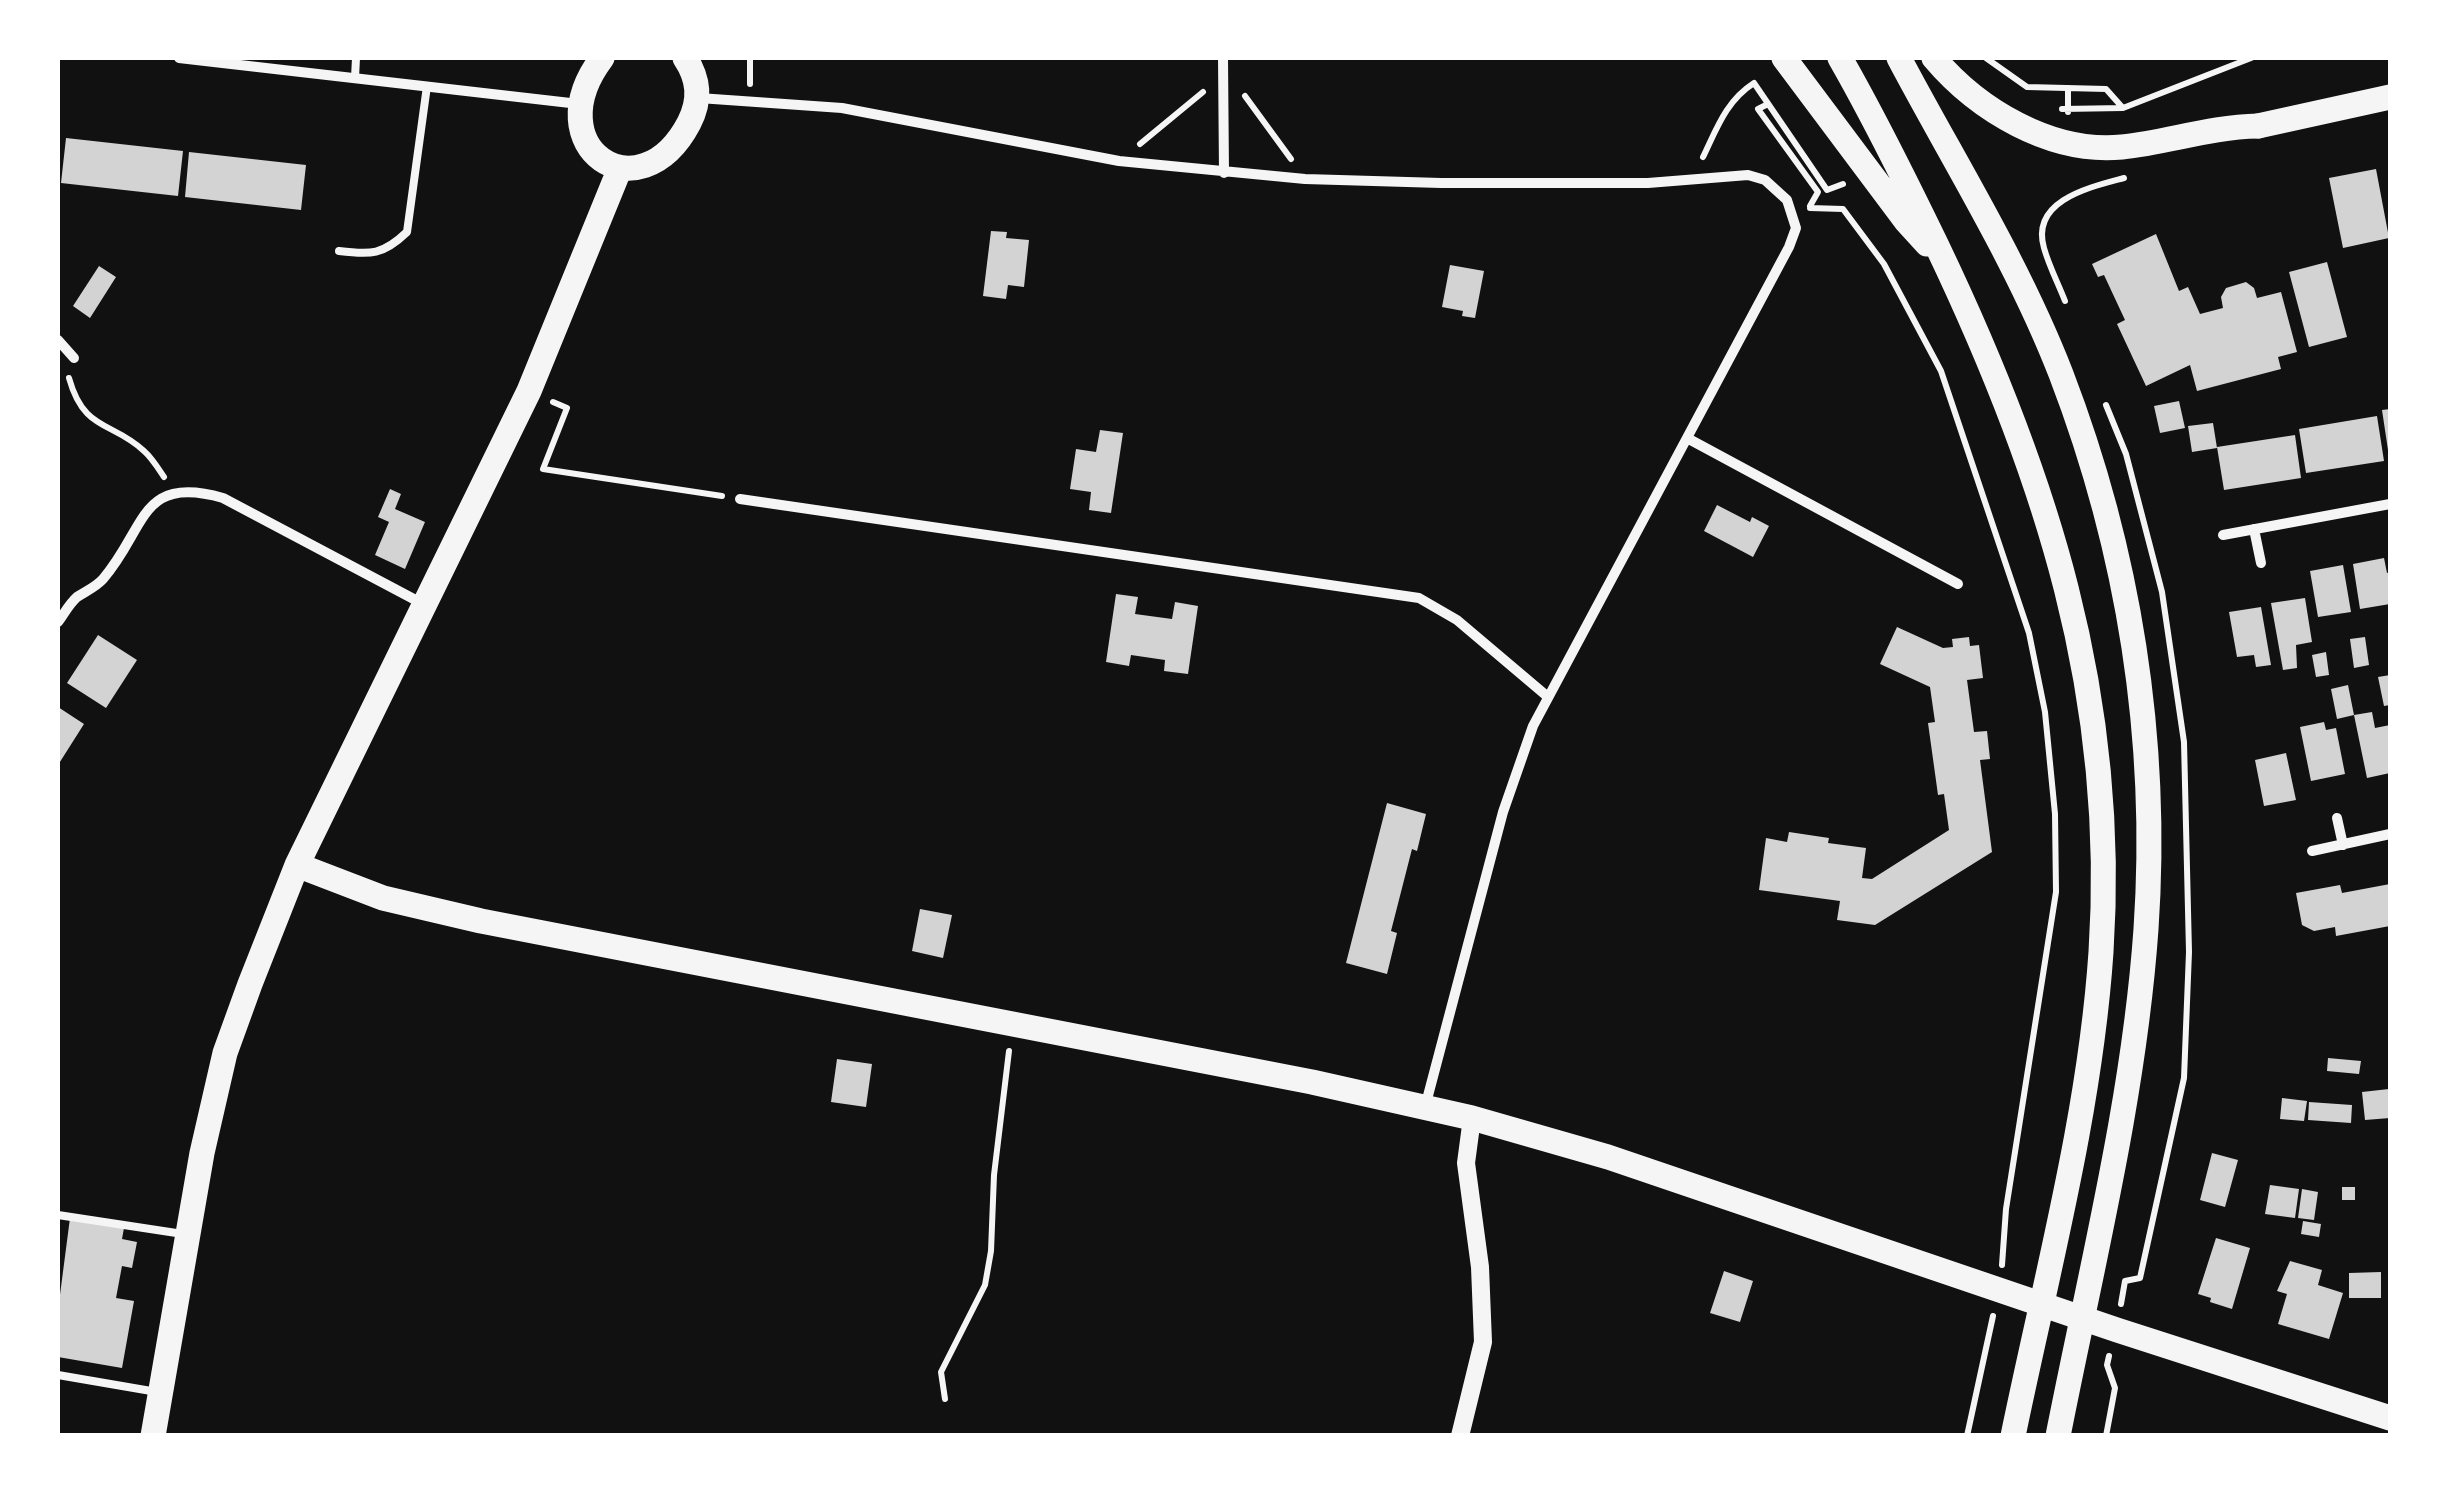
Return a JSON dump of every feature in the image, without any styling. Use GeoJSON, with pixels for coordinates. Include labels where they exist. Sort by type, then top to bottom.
{"type":"FeatureCollection","features":[{"type":"Feature","properties":{"kind":"main road"},"geometry":{"type":"LineString","coordinates":[[602,58],[589,74],[579,104],[582,134],[602,162],[620,168],[658,160],[678,144],[698,98],[695,79],[685,58]]}},
{"type":"Feature","properties":{"kind":"main road"},"geometry":{"type":"LineString","coordinates":[[1784,58],[1906,221],[1944,262]]}},
{"type":"Feature","properties":{"kind":"main road"},"geometry":{"type":"LineString","coordinates":[[1840,58],[1878,124],[1995,374],[2047,514],[2077,633],[2094,733],[2102,833],[2101,950],[2088,1066],[2013,1436]]}},
{"type":"Feature","properties":{"kind":"main road"},"geometry":{"type":"LineString","coordinates":[[1899,58],[2019,281],[2059,370],[2102,500],[2134,637],[2146,750],[2146,910],[2127,1086],[2058,1436]]}},
{"type":"Feature","properties":{"kind":"main road"},"geometry":{"type":"LineString","coordinates":[[1934,58],[1962,87],[1983,101],[2026,128],[2068,144],[2122,147],[2221,127],[2258,126],[2390,97]]}},
{"type":"Feature","properties":{"kind":"main road"},"geometry":{"type":"LineString","coordinates":[[154,1436],[202,1153],[225,1053],[296,865],[529,391],[620,168]]}},
{"type":"Feature","properties":{"kind":"main road"},"geometry":{"type":"LineString","coordinates":[[296,865],[383,898],[481,921],[1472,1118],[1626,1163],[2390,1418]]}},
{"type":"Feature","properties":{"kind":"street"},"geometry":{"type":"LineString","coordinates":[[179,58],[579,104]]}},
{"type":"Feature","properties":{"kind":"street"},"geometry":{"type":"LineString","coordinates":[[1223,67],[1224,173]]}},
{"type":"Feature","properties":{"kind":"street"},"geometry":{"type":"LineString","coordinates":[[698,98],[842,108],[1119,161],[1224,173],[1441,184],[1692,181],[1738,175],[1757,176],[1783,195],[1795,222],[1789,247],[1533,726],[1502,812],[1425,1107]]}},
{"type":"Feature","properties":{"kind":"street"},"geometry":{"type":"LineString","coordinates":[[58,340],[74,358]]}},
{"type":"Feature","properties":{"kind":"street"},"geometry":{"type":"LineString","coordinates":[[1687,438],[1958,584]]}},
{"type":"Feature","properties":{"kind":"street"},"geometry":{"type":"LineString","coordinates":[[58,622],[74,600],[100,583],[125,550],[151,504],[173,491],[198,491],[223,498],[426,605]]}},
{"type":"Feature","properties":{"kind":"street"},"geometry":{"type":"LineString","coordinates":[[740,499],[1419,598],[1457,620],[1548,696]]}},
{"type":"Feature","properties":{"kind":"street"},"geometry":{"type":"LineString","coordinates":[[2223,535],[2390,504]]}},
{"type":"Feature","properties":{"kind":"street"},"geometry":{"type":"LineString","coordinates":[[2254,529],[2261,562]]}},
{"type":"Feature","properties":{"kind":"street"},"geometry":{"type":"LineString","coordinates":[[2337,818],[2342,844]]}},
{"type":"Feature","properties":{"kind":"street"},"geometry":{"type":"LineString","coordinates":[[2312,851],[2390,834]]}},
{"type":"Feature","properties":{"kind":"street"},"geometry":{"type":"LineString","coordinates":[[1460,1436],[1478,1372],[1484,1310],[1466,1163],[1472,1118]]}},
{"type":"Feature","properties":{"kind":"lane"},"geometry":{"type":"LineString","coordinates":[[355,78],[356,58]]}},
{"type":"Feature","properties":{"kind":"lane"},"geometry":{"type":"LineString","coordinates":[[338,251],[366,254],[390,248],[407,232],[427,86]]}},
{"type":"Feature","properties":{"kind":"lane"},"geometry":{"type":"LineString","coordinates":[[58,1226],[58,1215],[188,1235]]}},
{"type":"Feature","properties":{"kind":"lane"},"geometry":{"type":"LineString","coordinates":[[58,1375],[161,1393]]}},
{"type":"Feature","properties":{"kind":"path"},"geometry":{"type":"LineString","coordinates":[[1986,58],[2027,87],[2106,89],[2123,108]]}},
{"type":"Feature","properties":{"kind":"path"},"geometry":{"type":"LineString","coordinates":[[2046,109],[2123,108],[2252,58]]}},
{"type":"Feature","properties":{"kind":"path"},"geometry":{"type":"LineString","coordinates":[[1119,161],[1223,67],[1305,179]]}},
{"type":"Feature","properties":{"kind":"path"},"geometry":{"type":"LineString","coordinates":[[1692,181],[1727,108],[1754,83],[1827,190]]}},
{"type":"Feature","properties":{"kind":"path"},"geometry":{"type":"LineString","coordinates":[[2068,88],[2068,117]]}},
{"type":"Feature","properties":{"kind":"path"},"geometry":{"type":"LineString","coordinates":[[1768,104],[1758,110],[1818,192]]}},
{"type":"Feature","properties":{"kind":"path"},"geometry":{"type":"LineString","coordinates":[[1808,208],[1843,209],[1884,264],[1941,370],[2029,633],[2045,712],[2055,814],[2056,892],[2006,1209],[2000,1288],[1967,1436]]}},
{"type":"Feature","properties":{"kind":"path"},"geometry":{"type":"LineString","coordinates":[[74,358],[69,378],[74,396],[86,413],[142,448],[173,491]]}},
{"type":"Feature","properties":{"kind":"path"},"geometry":{"type":"LineString","coordinates":[[529,391],[567,408],[542,468],[740,499]]}},
{"type":"Feature","properties":{"kind":"path"},"geometry":{"type":"LineString","coordinates":[[945,1398],[940,1372],[985,1285],[1012,1025]]}},
{"type":"Feature","properties":{"kind":"building"},"geometry":{"type":"Polygon","coordinates":[[[66,138],[183,151],[178,196],[61,183],[66,138]]]}},
{"type":"Feature","properties":{"kind":"building"},"geometry":{"type":"Polygon","coordinates":[[[189,152],[306,165],[301,210],[185,197],[189,152]]]}},
{"type":"Feature","properties":{"kind":"building"},"geometry":{"type":"Polygon","coordinates":[[[2376,169],[2389,238],[2343,248],[2329,178],[2376,169]]]}},
{"type":"Feature","properties":{"kind":"building"},"geometry":{"type":"Polygon","coordinates":[[[991,231],[1007,232],[1006,238],[1029,240],[1024,287],[1008,285],[1006,299],[983,296],[991,231]]]}},
{"type":"Feature","properties":{"kind":"building"},"geometry":{"type":"Polygon","coordinates":[[[2156,234],[2179,291],[2188,287],[2200,314],[2223,308],[2221,297],[2226,288],[2246,282],[2254,288],[2257,298],[2281,292],[2297,352],[2278,357],[2281,369],[2197,391],[2190,365],[2146,386],[2117,324],[2125,320],[2104,275],[2098,277],[2092,264],[2156,234]]]}},
{"type":"Feature","properties":{"kind":"building"},"geometry":{"type":"Polygon","coordinates":[[[2327,262],[2347,337],[2309,347],[2289,272],[2327,262]]]}},
{"type":"Feature","properties":{"kind":"building"},"geometry":{"type":"Polygon","coordinates":[[[1450,265],[1484,271],[1475,318],[1442,307],[1450,265]]]}},
{"type":"Feature","properties":{"kind":"building"},"geometry":{"type":"Polygon","coordinates":[[[99,266],[116,277],[90,318],[73,306],[99,266]]]}},
{"type":"Feature","properties":{"kind":"building"},"geometry":{"type":"Polygon","coordinates":[[[2179,401],[2185,428],[2160,433],[2154,406],[2179,401]]]}},
{"type":"Feature","properties":{"kind":"building"},"geometry":{"type":"Polygon","coordinates":[[[2390,409],[2390,450],[2388,450],[2382,410],[2390,409]]]}},
{"type":"Feature","properties":{"kind":"building"},"geometry":{"type":"Polygon","coordinates":[[[2377,416],[2384,461],[2306,473],[2299,429],[2377,416]]]}},
{"type":"Feature","properties":{"kind":"building"},"geometry":{"type":"Polygon","coordinates":[[[2213,423],[2217,448],[2192,452],[2188,426],[2213,423]]]}},
{"type":"Feature","properties":{"kind":"building"},"geometry":{"type":"Polygon","coordinates":[[[1100,430],[1123,433],[1111,513],[1089,510],[1091,492],[1070,489],[1076,449],[1096,452],[1100,430]]]}},
{"type":"Feature","properties":{"kind":"building"},"geometry":{"type":"Polygon","coordinates":[[[2295,435],[2301,478],[2224,490],[2217,447],[2295,435]]]}},
{"type":"Feature","properties":{"kind":"building"},"geometry":{"type":"Polygon","coordinates":[[[390,489],[401,494],[395,509],[425,522],[405,569],[375,555],[389,522],[378,517],[390,489]]]}},
{"type":"Feature","properties":{"kind":"building"},"geometry":{"type":"Polygon","coordinates":[[[1717,505],[1750,522],[1752,517],[1769,526],[1753,557],[1704,531],[1717,505]]]}},
{"type":"Feature","properties":{"kind":"building"},"geometry":{"type":"Polygon","coordinates":[[[2384,558],[2387,573],[2390,572],[2390,604],[2360,609],[2353,564],[2384,558]]]}},
{"type":"Feature","properties":{"kind":"building"},"geometry":{"type":"Polygon","coordinates":[[[2343,565],[2351,612],[2318,617],[2310,571],[2343,565]]]}},
{"type":"Feature","properties":{"kind":"building"},"geometry":{"type":"Polygon","coordinates":[[[1116,594],[1138,597],[1135,614],[1172,619],[1175,602],[1198,606],[1188,674],[1164,671],[1165,660],[1131,655],[1129,666],[1106,662],[1116,594]]]}},
{"type":"Feature","properties":{"kind":"building"},"geometry":{"type":"Polygon","coordinates":[[[2305,598],[2312,642],[2296,645],[2297,668],[2283,670],[2271,603],[2305,598]]]}},
{"type":"Feature","properties":{"kind":"building"},"geometry":{"type":"Polygon","coordinates":[[[2261,607],[2271,665],[2256,667],[2254,655],[2237,657],[2229,612],[2261,607]]]}},
{"type":"Feature","properties":{"kind":"building"},"geometry":{"type":"Polygon","coordinates":[[[1897,627],[1943,648],[1953,647],[1952,639],[1969,637],[1970,646],[1979,645],[1983,678],[1967,680],[1974,732],[1987,731],[1990,759],[1980,760],[1992,852],[1875,925],[1837,920],[1840,901],[1759,890],[1766,838],[1787,842],[1789,832],[1866,848],[1862,878],[1872,879],[1949,830],[1944,794],[1938,795],[1928,723],[1935,722],[1930,687],[1880,664],[1897,627]]]}},
{"type":"Feature","properties":{"kind":"building"},"geometry":{"type":"Polygon","coordinates":[[[98,635],[137,660],[106,708],[67,683],[98,635]]]}},
{"type":"Feature","properties":{"kind":"building"},"geometry":{"type":"Polygon","coordinates":[[[2365,637],[2369,665],[2354,668],[2350,639],[2365,637]]]}},
{"type":"Feature","properties":{"kind":"building"},"geometry":{"type":"Polygon","coordinates":[[[2326,652],[2329,675],[2316,677],[2312,655],[2326,652]]]}},
{"type":"Feature","properties":{"kind":"building"},"geometry":{"type":"Polygon","coordinates":[[[2390,675],[2390,705],[2384,706],[2378,677],[2390,675]]]}},
{"type":"Feature","properties":{"kind":"building"},"geometry":{"type":"Polygon","coordinates":[[[2348,685],[2354,715],[2337,719],[2331,689],[2348,685]]]}},
{"type":"Feature","properties":{"kind":"building"},"geometry":{"type":"Polygon","coordinates":[[[58,707],[84,724],[58,765],[58,707]]]}},
{"type":"Feature","properties":{"kind":"building"},"geometry":{"type":"Polygon","coordinates":[[[2372,712],[2375,728],[2390,725],[2390,773],[2367,778],[2354,715],[2372,712]]]}},
{"type":"Feature","properties":{"kind":"building"},"geometry":{"type":"Polygon","coordinates":[[[2324,722],[2326,730],[2336,728],[2345,774],[2311,781],[2300,727],[2324,722]]]}},
{"type":"Feature","properties":{"kind":"building"},"geometry":{"type":"Polygon","coordinates":[[[2286,753],[2296,800],[2264,806],[2255,760],[2286,753]]]}},
{"type":"Feature","properties":{"kind":"building"},"geometry":{"type":"Polygon","coordinates":[[[1387,803],[1426,814],[1417,851],[1412,849],[1391,931],[1397,933],[1387,974],[1346,963],[1387,803]]]}},
{"type":"Feature","properties":{"kind":"building"},"geometry":{"type":"Polygon","coordinates":[[[2390,884],[2390,926],[2336,936],[2335,927],[2314,931],[2302,925],[2296,893],[2340,885],[2342,893],[2390,884]]]}},
{"type":"Feature","properties":{"kind":"building"},"geometry":{"type":"Polygon","coordinates":[[[920,909],[952,915],[943,958],[912,951],[920,909]]]}},
{"type":"Feature","properties":{"kind":"building"},"geometry":{"type":"Polygon","coordinates":[[[2328,1058],[2361,1061],[2359,1074],[2327,1071],[2328,1058]]]}},
{"type":"Feature","properties":{"kind":"building"},"geometry":{"type":"Polygon","coordinates":[[[837,1059],[872,1064],[866,1107],[831,1102],[837,1059]]]}},
{"type":"Feature","properties":{"kind":"building"},"geometry":{"type":"Polygon","coordinates":[[[2389,1089],[2390,1118],[2365,1120],[2362,1092],[2389,1089]]]}},
{"type":"Feature","properties":{"kind":"building"},"geometry":{"type":"Polygon","coordinates":[[[2282,1098],[2307,1101],[2304,1121],[2280,1119],[2282,1098]]]}},
{"type":"Feature","properties":{"kind":"building"},"geometry":{"type":"Polygon","coordinates":[[[2309,1102],[2352,1105],[2351,1123],[2308,1120],[2309,1102]]]}},
{"type":"Feature","properties":{"kind":"building"},"geometry":{"type":"Polygon","coordinates":[[[2212,1153],[2238,1160],[2225,1207],[2200,1200],[2212,1153]]]}},
{"type":"Feature","properties":{"kind":"building"},"geometry":{"type":"Polygon","coordinates":[[[2270,1185],[2299,1189],[2295,1218],[2265,1214],[2270,1185]]]}},
{"type":"Feature","properties":{"kind":"building"},"geometry":{"type":"Polygon","coordinates":[[[2342,1187],[2355,1187],[2355,1200],[2342,1200],[2342,1187]]]}},
{"type":"Feature","properties":{"kind":"building"},"geometry":{"type":"Polygon","coordinates":[[[2302,1189],[2318,1192],[2314,1220],[2298,1218],[2302,1189]]]}},
{"type":"Feature","properties":{"kind":"building"},"geometry":{"type":"Polygon","coordinates":[[[70,1218],[124,1228],[122,1239],[137,1242],[132,1268],[122,1266],[116,1298],[134,1301],[122,1368],[58,1357],[58,1310],[70,1218]]]}},
{"type":"Feature","properties":{"kind":"building"},"geometry":{"type":"Polygon","coordinates":[[[2303,1221],[2321,1224],[2319,1237],[2301,1234],[2303,1221]]]}},
{"type":"Feature","properties":{"kind":"building"},"geometry":{"type":"Polygon","coordinates":[[[2216,1238],[2250,1248],[2232,1309],[2198,1294],[2216,1238]]]}},
{"type":"Feature","properties":{"kind":"building"},"geometry":{"type":"Polygon","coordinates":[[[2290,1261],[2322,1270],[2318,1285],[2343,1293],[2329,1339],[2278,1324],[2287,1294],[2277,1291],[2290,1261]]]}},
{"type":"Feature","properties":{"kind":"building"},"geometry":{"type":"Polygon","coordinates":[[[1724,1271],[1753,1281],[1740,1322],[1710,1313],[1724,1271]]]}},
{"type":"Feature","properties":{"kind":"building"},"geometry":{"type":"Polygon","coordinates":[[[2381,1272],[2381,1298],[2349,1298],[2349,1273],[2381,1272]]]}}]}
